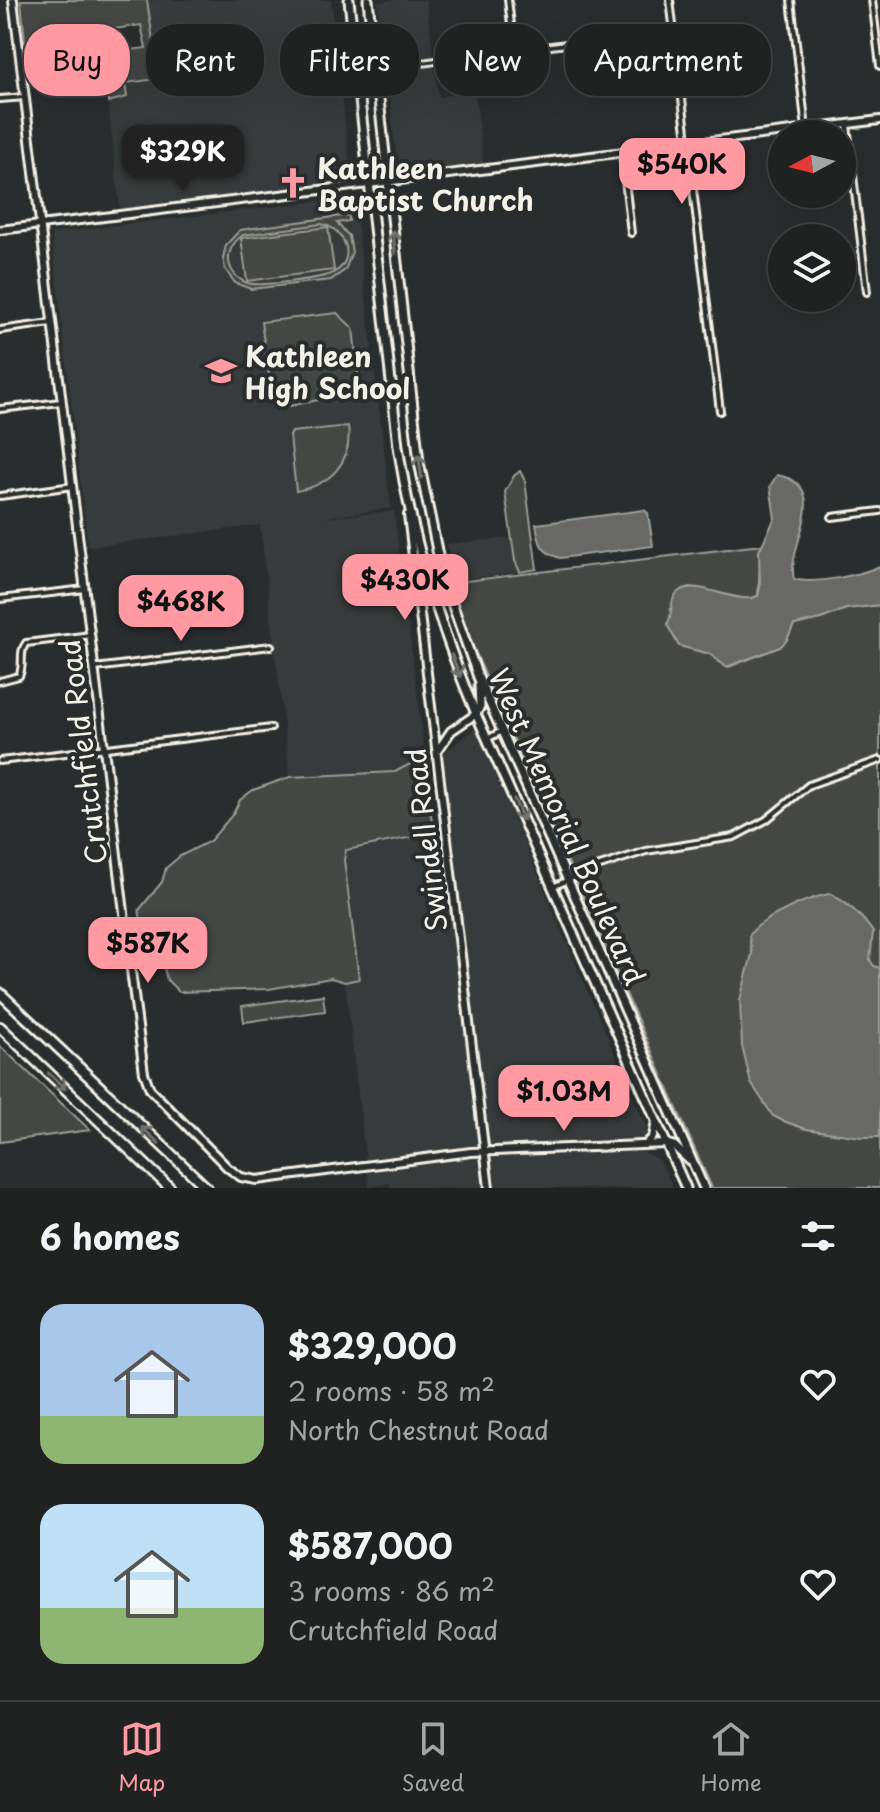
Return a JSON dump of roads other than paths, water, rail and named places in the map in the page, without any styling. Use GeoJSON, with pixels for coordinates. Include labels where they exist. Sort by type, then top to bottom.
{"type":"FeatureCollection","features":[{"type":"Feature","properties":{"kind":"highway"},"geometry":{"type":"LineString","coordinates":[[0,993],[207,1188]]}},
{"type":"Feature","properties":{"kind":"highway"},"geometry":{"type":"LineString","coordinates":[[0,1027],[170,1188]]}},
{"type":"Feature","properties":{"kind":"main road","name":"West Memorial Boulevard"},"geometry":{"type":"LineString","coordinates":[[349,0],[396,428],[420,555],[438,617],[476,714],[686,1188]]}},
{"type":"Feature","properties":{"kind":"main road","name":"West Memorial Boulevard"},"geometry":{"type":"LineString","coordinates":[[368,0],[370,24]]}},
{"type":"Feature","properties":{"kind":"main road","name":"West Memorial Boulevard"},"geometry":{"type":"LineString","coordinates":[[378,96],[414,423],[425,501],[442,575],[478,677],[704,1188]]}},
{"type":"Feature","properties":{"kind":"main road"},"geometry":{"type":"LineString","coordinates":[[476,714],[480,698],[478,677]]}},
{"type":"Feature","properties":{"kind":"main road"},"geometry":{"type":"LineString","coordinates":[[673,1119],[673,1136],[667,1144],[674,1146],[693,1164]]}},
{"type":"Feature","properties":{"kind":"street","name":"Crutchfield Road"},"geometry":{"type":"LineString","coordinates":[[13,0],[144,1073],[156,1097],[228,1168],[249,1179],[485,1151],[667,1144]]}},
{"type":"Feature","properties":{"kind":"street"},"geometry":{"type":"LineString","coordinates":[[508,0],[511,24]]}},
{"type":"Feature","properties":{"kind":"street"},"geometry":{"type":"LineString","coordinates":[[670,0],[673,24]]}},
{"type":"Feature","properties":{"kind":"street"},"geometry":{"type":"LineString","coordinates":[[791,0],[805,120]]}},
{"type":"Feature","properties":{"kind":"street"},"geometry":{"type":"LineString","coordinates":[[872,0],[880,66]]}},
{"type":"Feature","properties":{"kind":"street"},"geometry":{"type":"LineString","coordinates":[[682,96],[720,411]]}},
{"type":"Feature","properties":{"kind":"street"},"geometry":{"type":"LineString","coordinates":[[0,99],[25,97]]}},
{"type":"Feature","properties":{"kind":"street"},"geometry":{"type":"LineString","coordinates":[[856,124],[880,120]]}},
{"type":"Feature","properties":{"kind":"street"},"geometry":{"type":"LineString","coordinates":[[0,230],[768,135]]}},
{"type":"Feature","properties":{"kind":"street"},"geometry":{"type":"LineString","coordinates":[[622,153],[631,233]]}},
{"type":"Feature","properties":{"kind":"street"},"geometry":{"type":"LineString","coordinates":[[856,200],[867,292]]}},
{"type":"Feature","properties":{"kind":"street"},"geometry":{"type":"LineString","coordinates":[[0,330],[54,323]]}},
{"type":"Feature","properties":{"kind":"street"},"geometry":{"type":"LineString","coordinates":[[0,409],[63,402]]}},
{"type":"Feature","properties":{"kind":"street"},"geometry":{"type":"LineString","coordinates":[[0,496],[73,486]]}},
{"type":"Feature","properties":{"kind":"street","name":"Swindell Road"},"geometry":{"type":"LineString","coordinates":[[405,487],[489,1188]]}},
{"type":"Feature","properties":{"kind":"street"},"geometry":{"type":"LineString","coordinates":[[832,517],[880,511]]}},
{"type":"Feature","properties":{"kind":"street"},"geometry":{"type":"LineString","coordinates":[[0,599],[85,589]]}},
{"type":"Feature","properties":{"kind":"street"},"geometry":{"type":"LineString","coordinates":[[0,681],[19,676],[23,666],[21,651],[26,643],[91,635]]}},
{"type":"Feature","properties":{"kind":"street"},"geometry":{"type":"LineString","coordinates":[[95,668],[271,646]]}},
{"type":"Feature","properties":{"kind":"street"},"geometry":{"type":"LineString","coordinates":[[437,754],[451,731],[476,714]]}},
{"type":"Feature","properties":{"kind":"street"},"geometry":{"type":"LineString","coordinates":[[434,727],[441,733],[451,731]]}},
{"type":"Feature","properties":{"kind":"street"},"geometry":{"type":"LineString","coordinates":[[0,761],[271,728]]}},
{"type":"Feature","properties":{"kind":"street"},"geometry":{"type":"LineString","coordinates":[[487,739],[502,731]]}},
{"type":"Feature","properties":{"kind":"street"},"geometry":{"type":"LineString","coordinates":[[553,887],[594,868],[646,851],[734,837],[766,820],[809,785],[880,760]]}},
{"type":"Feature","properties":{"kind":"street"},"geometry":{"type":"LineString","coordinates":[[645,1145],[653,1137],[656,1121]]}},
{"type":"Feature","properties":{"kind":"place","name":"Kathleen Baptist Church"},"geometry":{"type":"Point","coordinates":[293,183]}},
{"type":"Feature","properties":{"kind":"place","name":"Kathleen High School"},"geometry":{"type":"Point","coordinates":[221,371]}}]}
